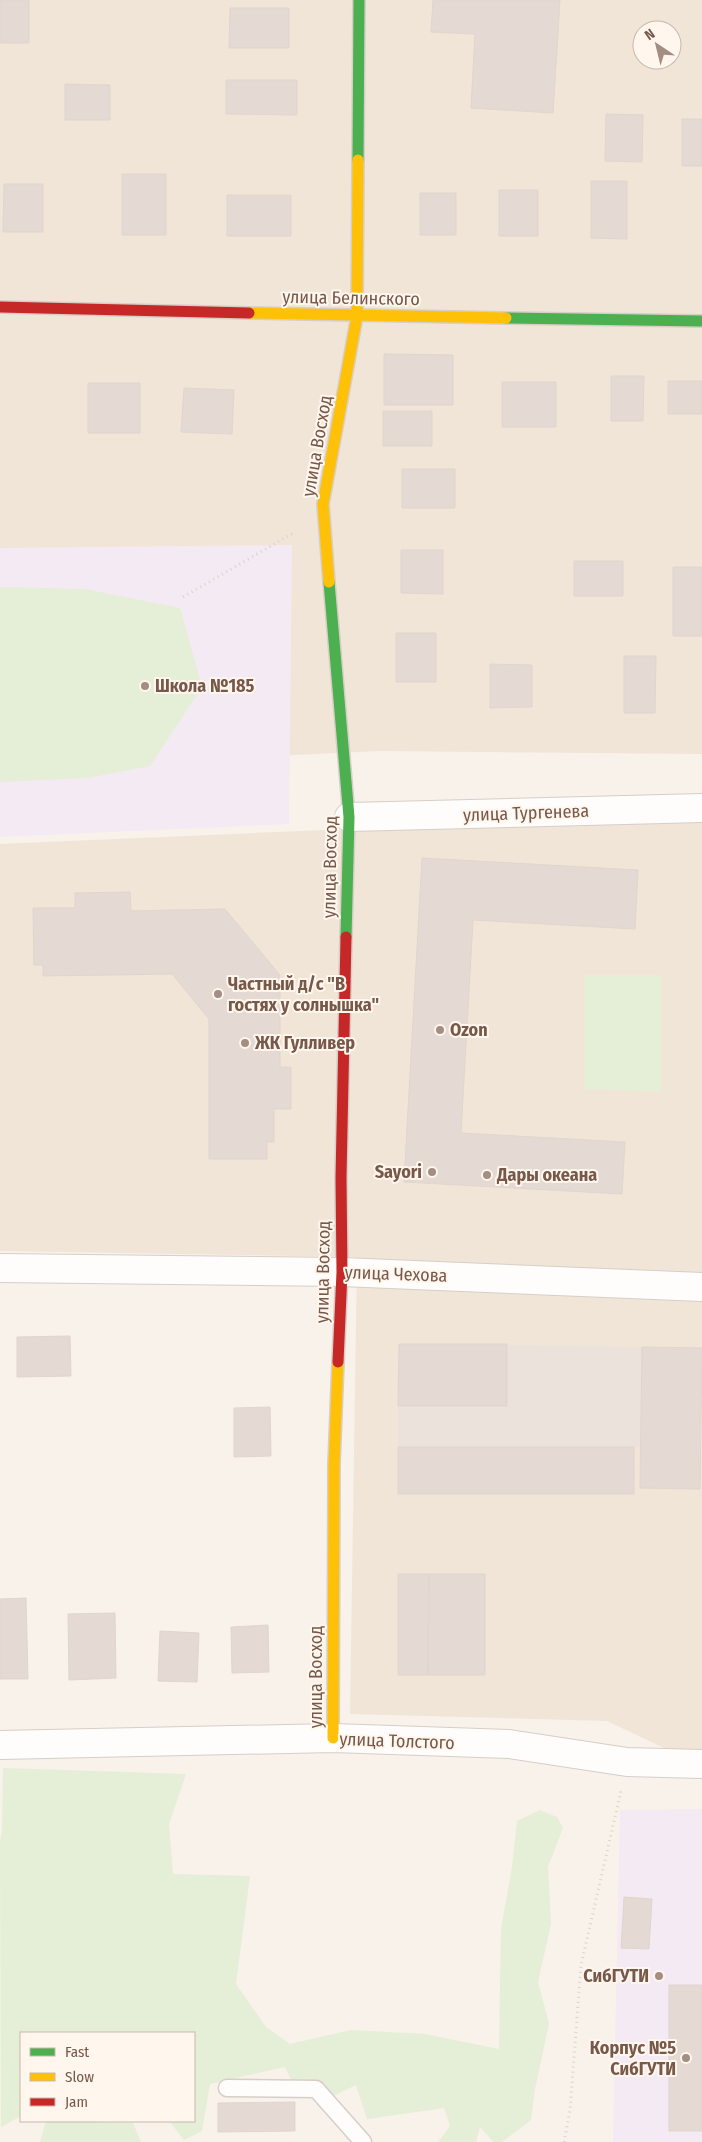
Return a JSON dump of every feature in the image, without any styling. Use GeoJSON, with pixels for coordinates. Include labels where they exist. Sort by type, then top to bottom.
{"type":"FeatureCollection","features":[{"type":"Feature","properties":{"kind":"street","name":"улица Восход"},"geometry":{"type":"LineString","coordinates":[[333,1738],[334,1464],[342,1272],[340,1178],[350,817],[324,504],[357,316],[359,0]]}},
{"type":"Feature","properties":{"kind":"street","name":"улица Белинского"},"geometry":{"type":"LineString","coordinates":[[0,307],[357,316],[702,321]]}},
{"type":"Feature","properties":{"kind":"street","name":"улица Тургенева"},"geometry":{"type":"LineString","coordinates":[[350,817],[702,808]]}},
{"type":"Feature","properties":{"kind":"street","name":"улица Чехова"},"geometry":{"type":"LineString","coordinates":[[0,1268],[342,1272],[702,1287]]}},
{"type":"Feature","properties":{"kind":"street","name":"улица Толстого"},"geometry":{"type":"LineString","coordinates":[[0,1745],[333,1738],[509,1744],[627,1762],[702,1764]]}},
{"type":"Feature","properties":{"kind":"lane"},"geometry":{"type":"LineString","coordinates":[[227,2088],[316,2089],[363,2142]]}},
{"type":"Feature","properties":{"kind":"path"},"geometry":{"type":"LineString","coordinates":[[183,598],[296,532],[324,504]]}},
{"type":"Feature","properties":{"kind":"path"},"geometry":{"type":"LineString","coordinates":[[564,2142],[570,2110],[582,1965],[627,1762]]}},
{"type":"Feature","properties":{"kind":"shaded area"},"geometry":{"type":"Polygon","coordinates":[[[0,0],[702,0],[702,754],[379,751],[0,769],[0,0]]]}},
{"type":"Feature","properties":{"kind":"shaded area","name":"Школа №185"},"geometry":{"type":"Polygon","coordinates":[[[292,545],[289,824],[0,837],[0,548],[292,545]]]}},
{"type":"Feature","properties":{"kind":"shaded area"},"geometry":{"type":"Polygon","coordinates":[[[702,822],[702,1749],[666,1749],[607,1721],[350,1714],[357,1257],[0,1251],[0,844],[370,828],[702,822]]]}},
{"type":"Feature","properties":{"kind":"shaded area"},"geometry":{"type":"Polygon","coordinates":[[[399,1344],[642,1347],[641,1447],[398,1447],[399,1344]]]}},
{"type":"Feature","properties":{"kind":"shaded area","name":"СибГУТИ"},"geometry":{"type":"Polygon","coordinates":[[[702,1809],[702,2142],[613,2142],[620,1810],[702,1809]]]}},
{"type":"Feature","properties":{"kind":"green space"},"geometry":{"type":"Polygon","coordinates":[[[0,587],[85,589],[180,608],[202,687],[150,766],[88,778],[0,782],[0,587]]]}},
{"type":"Feature","properties":{"kind":"green space"},"geometry":{"type":"Polygon","coordinates":[[[584,975],[661,975],[661,1092],[584,1089],[584,975]]]}},
{"type":"Feature","properties":{"kind":"green space"},"geometry":{"type":"Polygon","coordinates":[[[3,1768],[186,1774],[169,1824],[173,1874],[250,1876],[236,1984],[266,2027],[290,2044],[351,2030],[425,2034],[499,2049],[501,1929],[512,1867],[517,1821],[540,1810],[557,1817],[563,1828],[548,1867],[551,1924],[538,1982],[549,2024],[535,2089],[531,2120],[502,2142],[493,2142],[480,2127],[476,2142],[438,2142],[450,2126],[444,2108],[367,2119],[356,2085],[323,2101],[297,2093],[285,2067],[210,2084],[202,2131],[184,2140],[170,2122],[195,2122],[195,2032],[20,2032],[20,2117],[1,2127],[0,1840],[2,1832],[3,1768]]]}},
{"type":"Feature","properties":{"kind":"green space"},"geometry":{"type":"Polygon","coordinates":[[[46,2122],[90,2122],[133,2123],[141,2142],[40,2142],[46,2122]]]}},
{"type":"Feature","properties":{"kind":"building"},"geometry":{"type":"Polygon","coordinates":[[[0,0],[29,0],[29,43],[0,43],[0,0]]]}},
{"type":"Feature","properties":{"kind":"building"},"geometry":{"type":"Polygon","coordinates":[[[433,0],[560,0],[553,113],[471,108],[475,34],[431,32],[433,0]]]}},
{"type":"Feature","properties":{"kind":"building"},"geometry":{"type":"Polygon","coordinates":[[[230,8],[289,8],[289,48],[229,48],[230,8]]]}},
{"type":"Feature","properties":{"kind":"building"},"geometry":{"type":"Polygon","coordinates":[[[226,80],[297,80],[297,115],[226,114],[226,80]]]}},
{"type":"Feature","properties":{"kind":"building"},"geometry":{"type":"Polygon","coordinates":[[[65,84],[110,85],[110,120],[65,120],[65,84]]]}},
{"type":"Feature","properties":{"kind":"building"},"geometry":{"type":"Polygon","coordinates":[[[606,114],[643,115],[642,162],[605,161],[606,114]]]}},
{"type":"Feature","properties":{"kind":"building"},"geometry":{"type":"Polygon","coordinates":[[[682,119],[702,119],[702,166],[682,166],[682,119]]]}},
{"type":"Feature","properties":{"kind":"building"},"geometry":{"type":"Polygon","coordinates":[[[122,174],[166,174],[166,235],[122,235],[122,174]]]}},
{"type":"Feature","properties":{"kind":"building"},"geometry":{"type":"Polygon","coordinates":[[[591,181],[627,181],[627,239],[591,238],[591,181]]]}},
{"type":"Feature","properties":{"kind":"building"},"geometry":{"type":"Polygon","coordinates":[[[4,184],[43,184],[43,232],[3,232],[4,184]]]}},
{"type":"Feature","properties":{"kind":"building"},"geometry":{"type":"Polygon","coordinates":[[[499,190],[538,190],[538,236],[499,236],[499,190]]]}},
{"type":"Feature","properties":{"kind":"building"},"geometry":{"type":"Polygon","coordinates":[[[420,193],[456,193],[456,235],[420,235],[420,193]]]}},
{"type":"Feature","properties":{"kind":"building"},"geometry":{"type":"Polygon","coordinates":[[[227,195],[291,195],[291,236],[227,236],[227,195]]]}},
{"type":"Feature","properties":{"kind":"building"},"geometry":{"type":"Polygon","coordinates":[[[384,354],[453,355],[453,405],[384,405],[384,354]]]}},
{"type":"Feature","properties":{"kind":"building"},"geometry":{"type":"Polygon","coordinates":[[[611,376],[644,376],[643,421],[611,421],[611,376]]]}},
{"type":"Feature","properties":{"kind":"building"},"geometry":{"type":"Polygon","coordinates":[[[668,381],[702,381],[702,414],[668,414],[668,381]]]}},
{"type":"Feature","properties":{"kind":"building"},"geometry":{"type":"Polygon","coordinates":[[[502,382],[556,382],[556,427],[502,427],[502,382]]]}},
{"type":"Feature","properties":{"kind":"building"},"geometry":{"type":"Polygon","coordinates":[[[88,383],[140,383],[140,433],[88,433],[88,383]]]}},
{"type":"Feature","properties":{"kind":"building"},"geometry":{"type":"Polygon","coordinates":[[[184,388],[234,390],[232,434],[181,432],[184,388]]]}},
{"type":"Feature","properties":{"kind":"building"},"geometry":{"type":"Polygon","coordinates":[[[383,411],[432,411],[432,446],[383,446],[383,411]]]}},
{"type":"Feature","properties":{"kind":"building"},"geometry":{"type":"Polygon","coordinates":[[[402,469],[455,469],[455,508],[402,508],[402,469]]]}},
{"type":"Feature","properties":{"kind":"building"},"geometry":{"type":"Polygon","coordinates":[[[401,550],[443,550],[443,594],[401,593],[401,550]]]}},
{"type":"Feature","properties":{"kind":"building"},"geometry":{"type":"Polygon","coordinates":[[[574,561],[623,561],[623,596],[574,596],[574,561]]]}},
{"type":"Feature","properties":{"kind":"building"},"geometry":{"type":"Polygon","coordinates":[[[673,567],[702,567],[702,636],[673,636],[673,567]]]}},
{"type":"Feature","properties":{"kind":"building"},"geometry":{"type":"Polygon","coordinates":[[[396,633],[436,633],[436,682],[396,682],[396,633]]]}},
{"type":"Feature","properties":{"kind":"building"},"geometry":{"type":"Polygon","coordinates":[[[624,656],[656,656],[655,713],[624,713],[624,656]]]}},
{"type":"Feature","properties":{"kind":"building"},"geometry":{"type":"Polygon","coordinates":[[[490,664],[532,665],[532,707],[490,708],[490,664]]]}},
{"type":"Feature","properties":{"kind":"building"},"geometry":{"type":"Polygon","coordinates":[[[422,858],[638,870],[635,929],[473,920],[461,1133],[625,1142],[622,1194],[404,1182],[422,858]]]}},
{"type":"Feature","properties":{"kind":"building","name":"ЖК Гулливер"},"geometry":{"type":"Polygon","coordinates":[[[130,892],[131,911],[225,909],[280,975],[280,1067],[291,1067],[291,1109],[274,1109],[274,1142],[267,1142],[267,1159],[209,1159],[209,1019],[172,974],[43,976],[43,965],[34,965],[33,908],[75,908],[75,893],[130,892]]]}},
{"type":"Feature","properties":{"kind":"building"},"geometry":{"type":"Polygon","coordinates":[[[70,1336],[71,1376],[17,1377],[17,1337],[70,1336]]]}},
{"type":"Feature","properties":{"kind":"building"},"geometry":{"type":"Polygon","coordinates":[[[399,1344],[507,1344],[507,1406],[398,1406],[399,1344]]]}},
{"type":"Feature","properties":{"kind":"building"},"geometry":{"type":"Polygon","coordinates":[[[642,1347],[702,1348],[700,1489],[640,1488],[642,1347]]]}},
{"type":"Feature","properties":{"kind":"building"},"geometry":{"type":"Polygon","coordinates":[[[270,1407],[271,1456],[234,1457],[234,1408],[270,1407]]]}},
{"type":"Feature","properties":{"kind":"building"},"geometry":{"type":"Polygon","coordinates":[[[398,1447],[634,1447],[634,1494],[398,1494],[398,1447]]]}},
{"type":"Feature","properties":{"kind":"building"},"geometry":{"type":"Polygon","coordinates":[[[398,1574],[429,1574],[428,1675],[398,1675],[398,1574]]]}},
{"type":"Feature","properties":{"kind":"building"},"geometry":{"type":"Polygon","coordinates":[[[429,1574],[485,1574],[485,1675],[428,1675],[429,1574]]]}},
{"type":"Feature","properties":{"kind":"building"},"geometry":{"type":"Polygon","coordinates":[[[26,1598],[28,1679],[0,1679],[0,1599],[26,1598]]]}},
{"type":"Feature","properties":{"kind":"building"},"geometry":{"type":"Polygon","coordinates":[[[115,1613],[116,1678],[69,1680],[68,1614],[115,1613]]]}},
{"type":"Feature","properties":{"kind":"building"},"geometry":{"type":"Polygon","coordinates":[[[268,1625],[269,1672],[232,1673],[231,1627],[268,1625]]]}},
{"type":"Feature","properties":{"kind":"building"},"geometry":{"type":"Polygon","coordinates":[[[160,1631],[199,1633],[197,1682],[158,1681],[160,1631]]]}},
{"type":"Feature","properties":{"kind":"building"},"geometry":{"type":"Polygon","coordinates":[[[624,1897],[652,1899],[649,1949],[621,1948],[624,1897]]]}},
{"type":"Feature","properties":{"kind":"building","name":"Корпус №5 СибГУТИ"},"geometry":{"type":"Polygon","coordinates":[[[669,1985],[702,1985],[702,2131],[669,2131],[669,1985]]]}},
{"type":"Feature","properties":{"kind":"building"},"geometry":{"type":"Polygon","coordinates":[[[295,2102],[295,2131],[218,2132],[218,2103],[295,2102]]]}},
{"type":"Feature","properties":{"kind":"traffic: fast"},"geometry":{"type":"LineString","coordinates":[[358,160],[359,0]]}},
{"type":"Feature","properties":{"kind":"traffic: fast"},"geometry":{"type":"LineString","coordinates":[[506,318],[702,321]]}},
{"type":"Feature","properties":{"kind":"traffic: fast"},"geometry":{"type":"LineString","coordinates":[[329,582],[349,817],[346,937]]}},
{"type":"Feature","properties":{"kind":"traffic: slow"},"geometry":{"type":"LineString","coordinates":[[329,582],[323,504],[357,316],[358,160]]}},
{"type":"Feature","properties":{"kind":"traffic: slow"},"geometry":{"type":"LineString","coordinates":[[249,313],[506,318]]}},
{"type":"Feature","properties":{"kind":"traffic: slow"},"geometry":{"type":"LineString","coordinates":[[333,1738],[334,1464],[338,1362]]}},
{"type":"Feature","properties":{"kind":"traffic: jam"},"geometry":{"type":"LineString","coordinates":[[0,307],[249,313]]}},
{"type":"Feature","properties":{"kind":"traffic: jam"},"geometry":{"type":"LineString","coordinates":[[338,1362],[342,1272],[341,1178],[346,937]]}},
{"type":"Feature","properties":{"kind":"place","name":"Школа №185"},"geometry":{"type":"Point","coordinates":[145,686]}},
{"type":"Feature","properties":{"kind":"place","name":"Частный д/c \"В гостях у солнышка\""},"geometry":{"type":"Point","coordinates":[218,994]}},
{"type":"Feature","properties":{"kind":"place","name":"Ozon"},"geometry":{"type":"Point","coordinates":[440,1030]}},
{"type":"Feature","properties":{"kind":"place","name":"ЖК Гулливер"},"geometry":{"type":"Point","coordinates":[245,1043]}},
{"type":"Feature","properties":{"kind":"place","name":"Sayori"},"geometry":{"type":"Point","coordinates":[432,1172]}},
{"type":"Feature","properties":{"kind":"place","name":"Дары океана"},"geometry":{"type":"Point","coordinates":[487,1175]}},
{"type":"Feature","properties":{"kind":"place","name":"СибГУТИ"},"geometry":{"type":"Point","coordinates":[659,1976]}},
{"type":"Feature","properties":{"kind":"place","name":"Корпус №5 СибГУТИ"},"geometry":{"type":"Point","coordinates":[686,2058]}}]}
